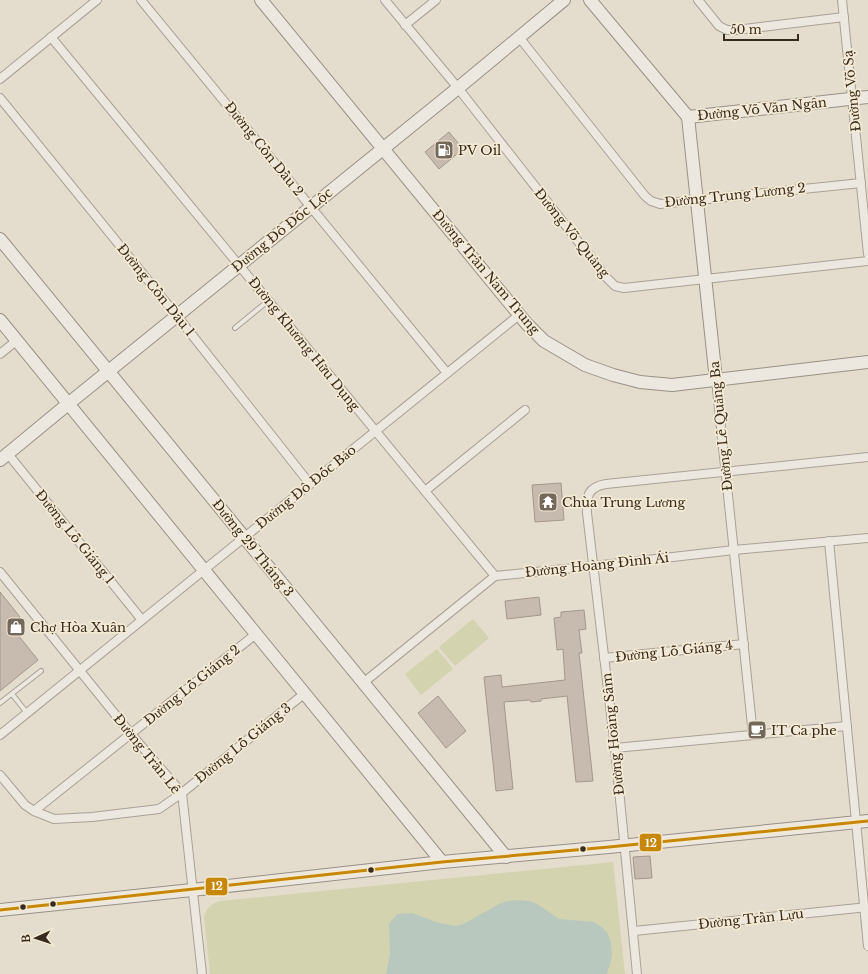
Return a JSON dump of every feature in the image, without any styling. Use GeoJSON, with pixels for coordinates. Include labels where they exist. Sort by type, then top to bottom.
{"type":"FeatureCollection","features":[{"type":"Feature","properties":{"kind":"street","name":"Đường Cồn Dầu 2"},"geometry":{"type":"LineString","coordinates":[[141,0],[447,373]]}},
{"type":"Feature","properties":{"kind":"street","name":"Đường Trần Nam Trung"},"geometry":{"type":"LineString","coordinates":[[261,0],[519,315],[544,341],[584,365],[612,375],[640,382],[672,385],[868,362]]}},
{"type":"Feature","properties":{"kind":"street","name":"Đường Võ Quảng"},"geometry":{"type":"LineString","coordinates":[[385,0],[458,88],[606,277],[615,286],[624,288],[868,260]]}},
{"type":"Feature","properties":{"kind":"street"},"geometry":{"type":"LineString","coordinates":[[405,25],[436,0]]}},
{"type":"Feature","properties":{"kind":"street","name":"Đường Đô Đốc Lộc"},"geometry":{"type":"LineString","coordinates":[[4,457],[564,0]]}},
{"type":"Feature","properties":{"kind":"street","name":"Đường Võ Văn Ngân"},"geometry":{"type":"LineString","coordinates":[[590,0],[688,117],[868,97]]}},
{"type":"Feature","properties":{"kind":"street"},"geometry":{"type":"LineString","coordinates":[[698,0],[719,26],[727,30],[844,17]]}},
{"type":"Feature","properties":{"kind":"street","name":"Đường Võ Sạ"},"geometry":{"type":"LineString","coordinates":[[842,0],[868,254]]}},
{"type":"Feature","properties":{"kind":"street"},"geometry":{"type":"LineString","coordinates":[[0,79],[95,1]]}},
{"type":"Feature","properties":{"kind":"street","name":"Đường Khương Hữu Dụng"},"geometry":{"type":"LineString","coordinates":[[51,37],[495,576]]}},
{"type":"Feature","properties":{"kind":"street","name":"Đường Trung Lương 2"},"geometry":{"type":"LineString","coordinates":[[519,37],[644,196],[651,201],[660,204],[861,183]]}},
{"type":"Feature","properties":{"kind":"street","name":"Đường Cồn Dầu 1"},"geometry":{"type":"LineString","coordinates":[[0,98],[177,316],[310,484]]}},
{"type":"Feature","properties":{"kind":"street","name":"Đường Lê Quảng Ba"},"geometry":{"type":"LineString","coordinates":[[688,117],[753,735]]}},
{"type":"Feature","properties":{"kind":"street","name":"Đường 29 Tháng 3"},"geometry":{"type":"LineString","coordinates":[[0,239],[506,858]]}},
{"type":"Feature","properties":{"kind":"street","name":"Đường Đô Đốc Bảo"},"geometry":{"type":"LineString","coordinates":[[0,735],[519,315]]}},
{"type":"Feature","properties":{"kind":"street"},"geometry":{"type":"LineString","coordinates":[[0,320],[442,862]]}},
{"type":"Feature","properties":{"kind":"street"},"geometry":{"type":"LineString","coordinates":[[0,354],[16,340]]}},
{"type":"Feature","properties":{"kind":"street"},"geometry":{"type":"LineString","coordinates":[[425,491],[525,410]]}},
{"type":"Feature","properties":{"kind":"street","name":"Đường Lỗ Giáng 1"},"geometry":{"type":"LineString","coordinates":[[4,457],[142,620]]}},
{"type":"Feature","properties":{"kind":"street"},"geometry":{"type":"LineString","coordinates":[[726,471],[868,457]]}},
{"type":"Feature","properties":{"kind":"street","name":"Đường Hoàng Sâm"},"geometry":{"type":"LineString","coordinates":[[638,974],[615,748],[587,513],[588,494],[598,485],[726,471]]}},
{"type":"Feature","properties":{"kind":"street","name":"Đường Hoàng Đình Ái"},"geometry":{"type":"LineString","coordinates":[[495,576],[734,550],[868,538]]}},
{"type":"Feature","properties":{"kind":"street"},"geometry":{"type":"LineString","coordinates":[[829,541],[847,726],[862,821],[868,946]]}},
{"type":"Feature","properties":{"kind":"street","name":"Đường Trần Lê"},"geometry":{"type":"LineString","coordinates":[[0,572],[131,734],[182,793],[202,974]]}},
{"type":"Feature","properties":{"kind":"street"},"geometry":{"type":"LineString","coordinates":[[363,683],[495,576]]}},
{"type":"Feature","properties":{"kind":"street","name":"Đường Lỗ Giáng 2"},"geometry":{"type":"LineString","coordinates":[[34,812],[256,634]]}},
{"type":"Feature","properties":{"kind":"street","name":"Đường Lỗ Giáng 4"},"geometry":{"type":"LineString","coordinates":[[604,658],[744,644]]}},
{"type":"Feature","properties":{"kind":"street","name":"Đường Lỗ Giáng 3"},"geometry":{"type":"LineString","coordinates":[[34,812],[54,819],[92,817],[159,809],[182,793],[305,693]]}},
{"type":"Feature","properties":{"kind":"street"},"geometry":{"type":"LineString","coordinates":[[615,748],[847,726]]}},
{"type":"Feature","properties":{"kind":"street"},"geometry":{"type":"LineString","coordinates":[[0,774],[25,806],[34,812]]}},
{"type":"Feature","properties":{"kind":"street"},"geometry":{"type":"LineString","coordinates":[[0,910],[442,862],[506,858],[862,821]]}},
{"type":"Feature","properties":{"kind":"street","name":"Đường Trần Lựu"},"geometry":{"type":"LineString","coordinates":[[634,931],[866,907]]}},
{"type":"Feature","properties":{"kind":"lane"},"geometry":{"type":"LineString","coordinates":[[235,328],[268,301]]}},
{"type":"Feature","properties":{"kind":"lane"},"geometry":{"type":"LineString","coordinates":[[0,703],[41,671]]}},
{"type":"Feature","properties":{"kind":"lane"},"geometry":{"type":"LineString","coordinates":[[12,694],[27,713]]}},
{"type":"Feature","properties":{"kind":"green space"},"geometry":{"type":"Polygon","coordinates":[[[473,619],[489,638],[455,666],[439,647],[473,619]]]}},
{"type":"Feature","properties":{"kind":"green space"},"geometry":{"type":"Polygon","coordinates":[[[437,649],[453,669],[421,695],[405,674],[437,649]]]}},
{"type":"Feature","properties":{"kind":"green space"},"geometry":{"type":"Polygon","coordinates":[[[613,862],[625,974],[210,974],[204,917],[210,906],[220,901],[613,862]]]}},
{"type":"Feature","properties":{"kind":"shaded area"},"geometry":{"type":"Polygon","coordinates":[[[507,901],[529,901],[537,904],[559,919],[594,922],[602,927],[608,934],[611,943],[612,956],[607,974],[386,974],[390,954],[389,924],[397,914],[412,913],[436,922],[455,926],[463,924],[499,904],[507,901]]]}},
{"type":"Feature","properties":{"kind":"building","name":"PV Oil"},"geometry":{"type":"Polygon","coordinates":[[[449,132],[463,149],[439,169],[425,152],[449,132]]]}},
{"type":"Feature","properties":{"kind":"building","name":"Chùa Trung Lương"},"geometry":{"type":"Polygon","coordinates":[[[561,483],[564,520],[535,522],[532,485],[561,483]]]}},
{"type":"Feature","properties":{"kind":"building"},"geometry":{"type":"Polygon","coordinates":[[[0,592],[20,617],[10,625],[38,660],[0,691],[0,592]]]}},
{"type":"Feature","properties":{"kind":"building"},"geometry":{"type":"Polygon","coordinates":[[[539,597],[541,615],[507,619],[505,601],[539,597]]]}},
{"type":"Feature","properties":{"kind":"building"},"geometry":{"type":"Polygon","coordinates":[[[584,610],[586,629],[579,630],[582,653],[579,653],[593,781],[576,782],[567,696],[541,699],[541,701],[531,702],[530,700],[504,702],[513,789],[496,791],[484,677],[501,675],[502,687],[565,680],[563,649],[557,650],[554,618],[561,617],[561,612],[584,610]]]}},
{"type":"Feature","properties":{"kind":"building"},"geometry":{"type":"Polygon","coordinates":[[[438,696],[466,731],[446,748],[418,713],[438,696]]]}},
{"type":"Feature","properties":{"kind":"building"},"geometry":{"type":"Polygon","coordinates":[[[650,856],[652,878],[635,879],[633,857],[650,856]]]}},
{"type":"Feature","properties":{"kind":"transit line","name":"12"},"geometry":{"type":"LineString","coordinates":[[0,910],[442,862],[868,821]]}},
{"type":"Feature","properties":{"kind":"place","name":"PV Oil"},"geometry":{"type":"Point","coordinates":[444,150]}},
{"type":"Feature","properties":{"kind":"place","name":"Chùa Trung Lương"},"geometry":{"type":"Point","coordinates":[548,502]}},
{"type":"Feature","properties":{"kind":"place","name":"Chợ Hòa Xuân"},"geometry":{"type":"Point","coordinates":[16,627]}},
{"type":"Feature","properties":{"kind":"place","name":"IT Ca phe"},"geometry":{"type":"Point","coordinates":[757,730]}}]}
